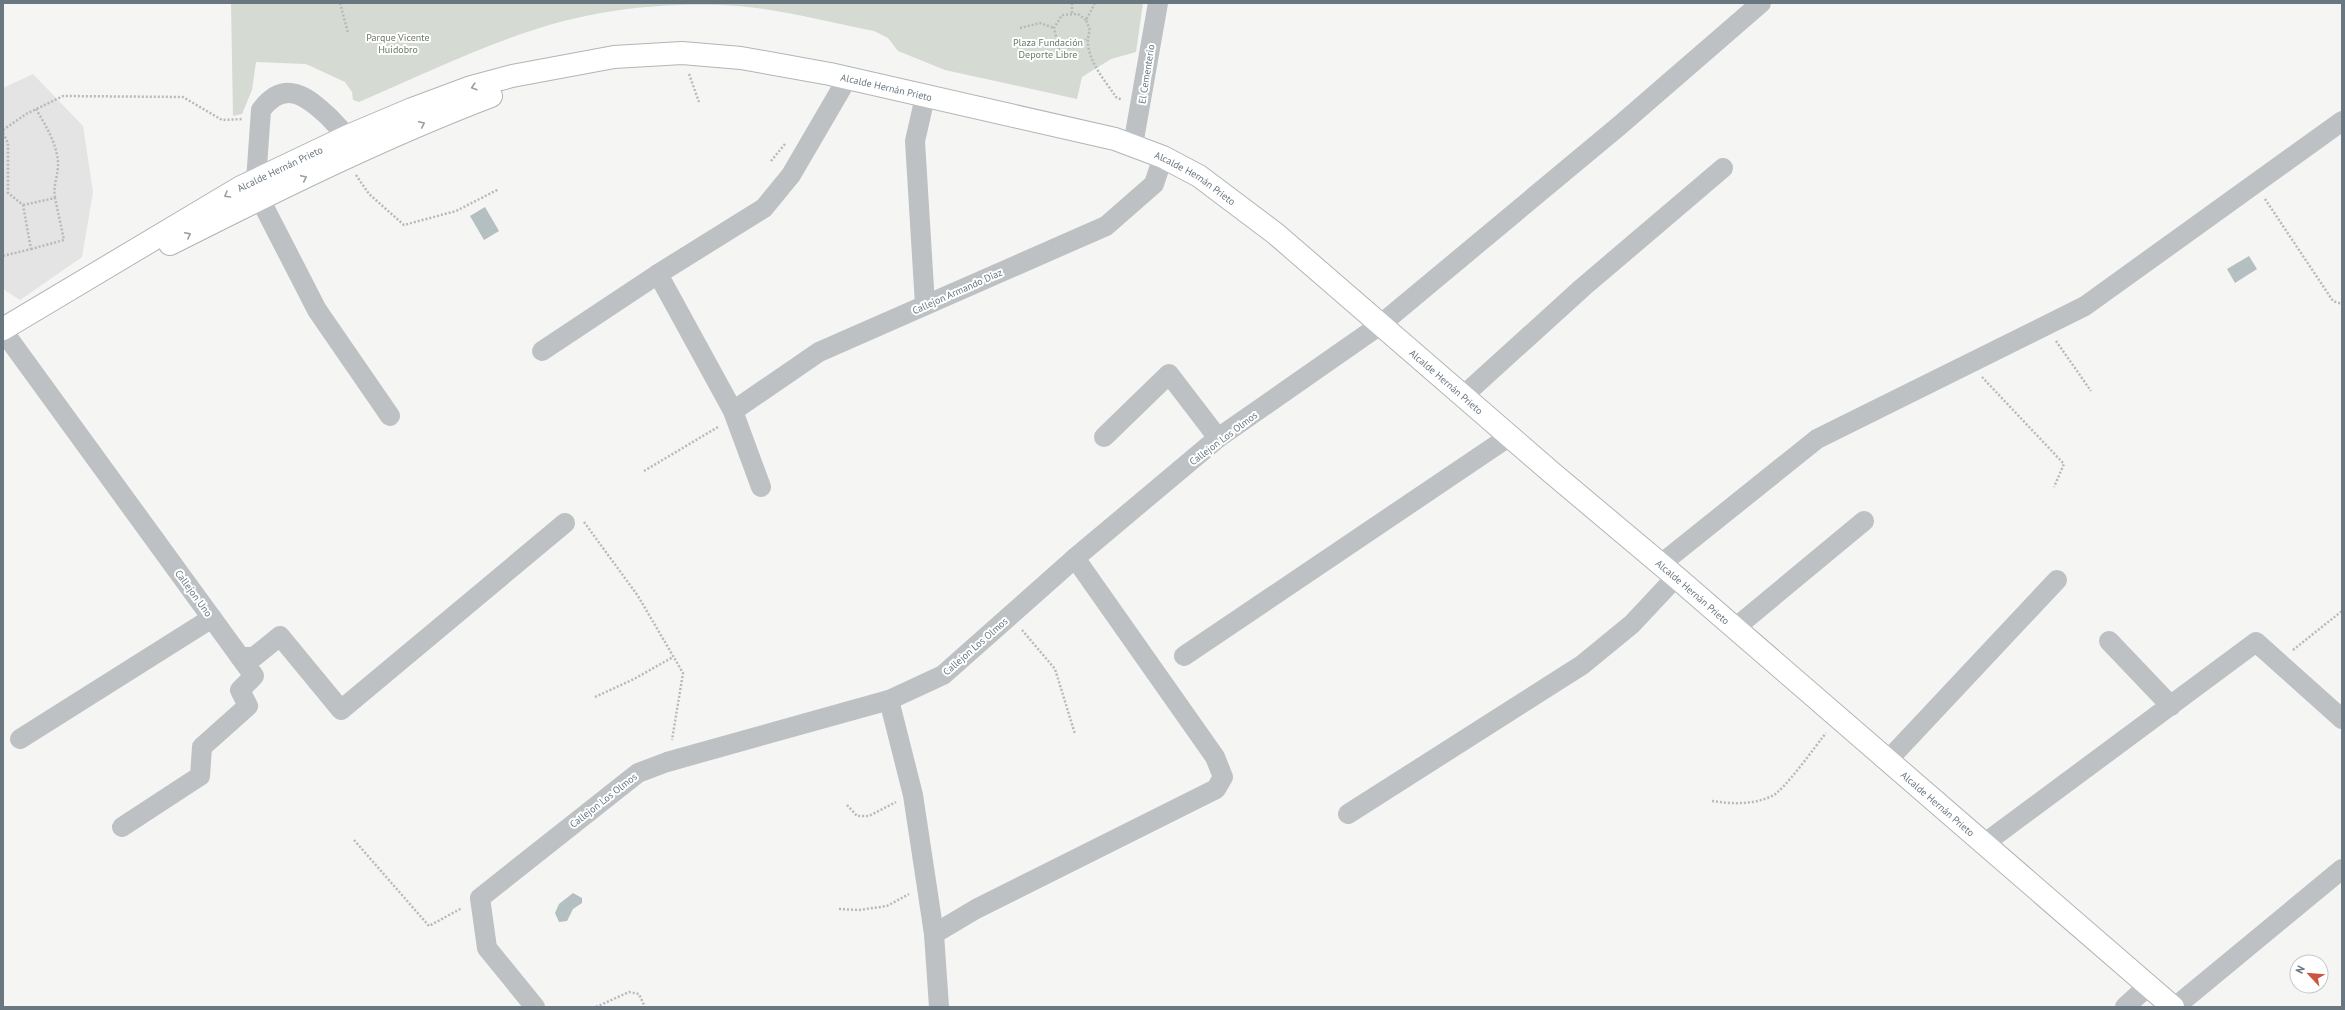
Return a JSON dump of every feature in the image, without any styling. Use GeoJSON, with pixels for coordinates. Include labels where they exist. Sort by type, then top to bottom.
{"type":"FeatureCollection","features":[{"type":"Feature","properties":{"kind":"main road","name":"Alcalde Hernán Prieto"},"geometry":{"type":"LineString","coordinates":[[258,190],[3,329],[172,227],[258,190],[351,150],[412,108],[471,87],[512,76],[620,56],[682,53],[741,58],[847,79],[1097,134],[1133,145],[1163,157],[1214,185],[1276,234],[1463,396],[1669,570],[2174,1007]]}},
{"type":"Feature","properties":{"kind":"street","name":"El Cementerio"},"geometry":{"type":"LineString","coordinates":[[1133,145],[1158,3]]}},
{"type":"Feature","properties":{"kind":"street","name":"Callejon Los Olmos"},"geometry":{"type":"LineString","coordinates":[[480,898],[638,773],[667,762],[889,700],[943,675],[1074,558],[1218,438],[1380,325],[1619,126],[1761,3]]}},
{"type":"Feature","properties":{"kind":"street"},"geometry":{"type":"LineString","coordinates":[[542,351],[658,274],[764,208],[791,175],[847,79]]}},
{"type":"Feature","properties":{"kind":"street"},"geometry":{"type":"LineString","coordinates":[[351,150],[312,101],[298,93],[281,93],[268,101],[261,110],[259,119],[258,190],[317,310],[390,416]]}},
{"type":"Feature","properties":{"kind":"street"},"geometry":{"type":"LineString","coordinates":[[925,97],[915,141],[925,305]]}},
{"type":"Feature","properties":{"kind":"street"},"geometry":{"type":"LineString","coordinates":[[1348,814],[1582,665],[1632,624],[1669,570],[1817,439],[2084,306],[2342,121]]}},
{"type":"Feature","properties":{"kind":"street","name":"Callejon Armando Diaz"},"geometry":{"type":"LineString","coordinates":[[731,408],[819,352],[1106,226],[1154,184],[1163,157]]}},
{"type":"Feature","properties":{"kind":"street"},"geometry":{"type":"LineString","coordinates":[[1463,396],[1582,288],[1723,168]]}},
{"type":"Feature","properties":{"kind":"street"},"geometry":{"type":"LineString","coordinates":[[658,274],[731,408],[761,487]]}},
{"type":"Feature","properties":{"kind":"street","name":"Callejon Uno"},"geometry":{"type":"LineString","coordinates":[[3,330],[254,676],[240,690],[248,706],[202,747],[200,776],[122,827]]}},
{"type":"Feature","properties":{"kind":"street"},"geometry":{"type":"LineString","coordinates":[[1104,437],[1169,374],[1218,438]]}},
{"type":"Feature","properties":{"kind":"street"},"geometry":{"type":"LineString","coordinates":[[1184,656],[1510,436]]}},
{"type":"Feature","properties":{"kind":"street"},"geometry":{"type":"LineString","coordinates":[[1735,628],[1864,521]]}},
{"type":"Feature","properties":{"kind":"street"},"geometry":{"type":"LineString","coordinates":[[240,657],[254,657],[280,636],[341,710],[574,522]]}},
{"type":"Feature","properties":{"kind":"street"},"geometry":{"type":"LineString","coordinates":[[934,934],[976,909],[1216,789],[1223,777],[1215,757],[1074,558]]}},
{"type":"Feature","properties":{"kind":"street"},"geometry":{"type":"LineString","coordinates":[[1888,760],[2057,580]]}},
{"type":"Feature","properties":{"kind":"street"},"geometry":{"type":"LineString","coordinates":[[20,739],[212,618]]}},
{"type":"Feature","properties":{"kind":"street"},"geometry":{"type":"LineString","coordinates":[[2109,641],[2171,706]]}},
{"type":"Feature","properties":{"kind":"street"},"geometry":{"type":"LineString","coordinates":[[1985,843],[2256,642],[2342,719]]}},
{"type":"Feature","properties":{"kind":"street"},"geometry":{"type":"LineString","coordinates":[[889,700],[912,790],[934,934],[939,1007]]}},
{"type":"Feature","properties":{"kind":"street"},"geometry":{"type":"LineString","coordinates":[[2174,1007],[2342,869]]}},
{"type":"Feature","properties":{"kind":"street"},"geometry":{"type":"LineString","coordinates":[[480,898],[487,948],[535,1007]]}},
{"type":"Feature","properties":{"kind":"street"},"geometry":{"type":"LineString","coordinates":[[2125,1007],[2148,986]]}},
{"type":"Feature","properties":{"kind":"path"},"geometry":{"type":"LineString","coordinates":[[340,3],[348,32]]}},
{"type":"Feature","properties":{"kind":"path"},"geometry":{"type":"LineString","coordinates":[[1072,3],[1072,14]]}},
{"type":"Feature","properties":{"kind":"path"},"geometry":{"type":"LineString","coordinates":[[1086,20],[1095,3]]}},
{"type":"Feature","properties":{"kind":"path"},"geometry":{"type":"LineString","coordinates":[[1072,14],[1078,14],[1086,20],[1090,30],[1087,38],[1080,46],[1068,48],[1057,41],[1054,28],[1062,15],[1072,14]]}},
{"type":"Feature","properties":{"kind":"path"},"geometry":{"type":"LineString","coordinates":[[1020,28],[1040,23],[1054,28]]}},
{"type":"Feature","properties":{"kind":"path"},"geometry":{"type":"LineString","coordinates":[[1087,38],[1089,53],[1116,97],[1140,109]]}},
{"type":"Feature","properties":{"kind":"path"},"geometry":{"type":"LineString","coordinates":[[1049,57],[1064,45]]}},
{"type":"Feature","properties":{"kind":"path"},"geometry":{"type":"LineString","coordinates":[[682,53],[699,102]]}},
{"type":"Feature","properties":{"kind":"path"},"geometry":{"type":"LineString","coordinates":[[3,130],[36,109],[63,96],[183,97],[222,120],[259,119]]}},
{"type":"Feature","properties":{"kind":"path"},"geometry":{"type":"LineString","coordinates":[[3,256],[31,250],[64,240],[53,188],[58,166],[51,135],[36,109]]}},
{"type":"Feature","properties":{"kind":"path"},"geometry":{"type":"LineString","coordinates":[[3,133],[8,143],[8,193],[23,205],[31,250]]}},
{"type":"Feature","properties":{"kind":"path"},"geometry":{"type":"LineString","coordinates":[[351,150],[369,194],[404,225],[456,211],[499,189]]}},
{"type":"Feature","properties":{"kind":"path"},"geometry":{"type":"LineString","coordinates":[[3,183],[8,183]]}},
{"type":"Feature","properties":{"kind":"path"},"geometry":{"type":"LineString","coordinates":[[2254,184],[2333,301],[2342,304]]}},
{"type":"Feature","properties":{"kind":"path"},"geometry":{"type":"LineString","coordinates":[[23,205],[55,198]]}},
{"type":"Feature","properties":{"kind":"path"},"geometry":{"type":"LineString","coordinates":[[2046,326],[2091,391]]}},
{"type":"Feature","properties":{"kind":"path"},"geometry":{"type":"LineString","coordinates":[[1970,363],[2064,464],[2054,487]]}},
{"type":"Feature","properties":{"kind":"path"},"geometry":{"type":"LineString","coordinates":[[644,471],[725,422],[731,408]]}},
{"type":"Feature","properties":{"kind":"path"},"geometry":{"type":"LineString","coordinates":[[574,522],[638,596],[683,673],[667,762]]}},
{"type":"Feature","properties":{"kind":"path"},"geometry":{"type":"LineString","coordinates":[[2278,662],[2342,611]]}},
{"type":"Feature","properties":{"kind":"path"},"geometry":{"type":"LineString","coordinates":[[1010,616],[1055,669],[1075,734]]}},
{"type":"Feature","properties":{"kind":"path"},"geometry":{"type":"LineString","coordinates":[[595,697],[634,679],[673,657]]}},
{"type":"Feature","properties":{"kind":"path"},"geometry":{"type":"LineString","coordinates":[[1712,801],[1737,804],[1774,796],[1808,757],[1837,716]]}},
{"type":"Feature","properties":{"kind":"path"},"geometry":{"type":"LineString","coordinates":[[847,805],[857,816],[869,816],[894,803],[912,790]]}},
{"type":"Feature","properties":{"kind":"path"},"geometry":{"type":"LineString","coordinates":[[354,840],[429,926],[480,898]]}},
{"type":"Feature","properties":{"kind":"path"},"geometry":{"type":"LineString","coordinates":[[839,909],[859,910],[887,906],[926,884]]}},
{"type":"Feature","properties":{"kind":"path"},"geometry":{"type":"LineString","coordinates":[[596,1007],[629,992],[639,994],[645,1007]]}},
{"type":"Feature","properties":{"kind":"shaded area"},"geometry":{"type":"Polygon","coordinates":[[[33,74],[83,126],[93,192],[82,257],[20,300],[3,289],[3,88],[33,74]]]}},
{"type":"Feature","properties":{"kind":"shaded area"},"geometry":{"type":"Polygon","coordinates":[[[485,207],[499,231],[484,240],[470,216],[485,207]]]}},
{"type":"Feature","properties":{"kind":"shaded area"},"geometry":{"type":"Polygon","coordinates":[[[2249,256],[2257,269],[2235,283],[2227,269],[2249,256]]]}},
{"type":"Feature","properties":{"kind":"shaded area"},"geometry":{"type":"Polygon","coordinates":[[[573,893],[582,898],[582,903],[573,909],[567,921],[559,922],[555,913],[559,904],[573,893]]]}},
{"type":"Feature","properties":{"kind":"green space"},"geometry":{"type":"Polygon","coordinates":[[[231,3],[1143,3],[1136,52],[1111,59],[1082,77],[1077,99],[945,70],[898,51],[888,38],[874,31],[757,8],[718,5],[689,5],[644,7],[601,13],[570,19],[539,28],[478,50],[359,102],[353,100],[352,92],[345,82],[306,64],[256,62],[252,90],[242,114],[233,116],[231,3]]]}},
{"type":"Feature","properties":{"kind":"park label","name":"Parque Vicente Huidobro"},"geometry":{"type":"Point","coordinates":[398,42]}},
{"type":"Feature","properties":{"kind":"park label","name":"Plaza Fundación Deporte Libre"},"geometry":{"type":"Point","coordinates":[1048,48]}}]}
